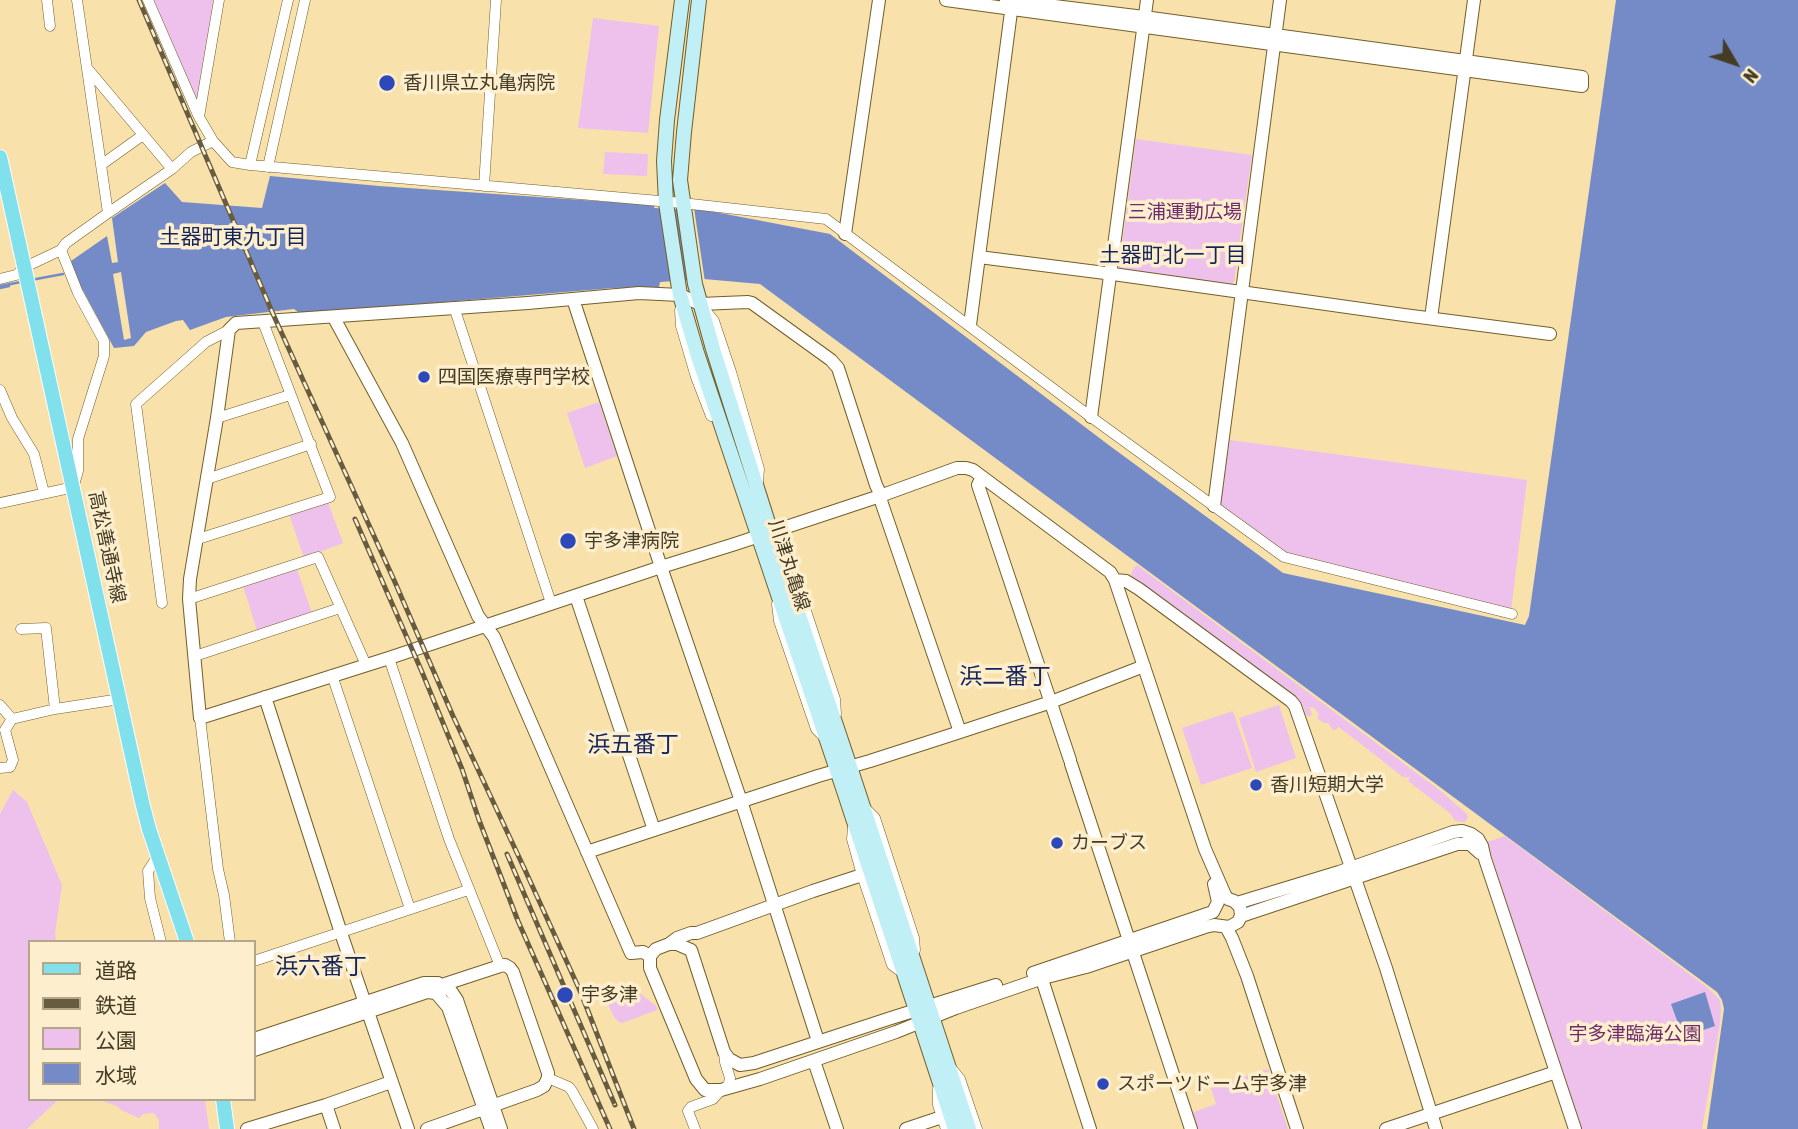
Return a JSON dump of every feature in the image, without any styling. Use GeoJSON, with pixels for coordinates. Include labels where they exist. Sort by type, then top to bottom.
{"type":"FeatureCollection","features":[{"type":"Feature","properties":{"kind":"main road","name":"川津丸亀線"},"geometry":{"type":"LineString","coordinates":[[682,0],[664,161],[679,291],[697,353],[765,534],[827,740],[863,805],[909,968]]}},
{"type":"Feature","properties":{"kind":"main road","name":"川津丸亀線"},"geometry":{"type":"LineString","coordinates":[[699,0],[680,180],[695,284],[751,493]]}},
{"type":"Feature","properties":{"kind":"main road","name":"高松善通寺線"},"geometry":{"type":"LineString","coordinates":[[0,157],[142,802],[186,940]]}},
{"type":"Feature","properties":{"kind":"main road","name":"川津丸亀線"},"geometry":{"type":"LineString","coordinates":[[780,581],[837,728],[853,817],[909,968],[924,1014],[937,1075],[955,1129]]}},
{"type":"Feature","properties":{"kind":"main road","name":"川津丸亀線"},"geometry":{"type":"LineString","coordinates":[[924,1014],[947,1062],[969,1129]]}},
{"type":"Feature","properties":{"kind":"main road"},"geometry":{"type":"LineString","coordinates":[[223,1101],[227,1129]]}},
{"type":"Feature","properties":{"kind":"street"},"geometry":{"type":"LineString","coordinates":[[47,0],[50,26]]}},
{"type":"Feature","properties":{"kind":"street"},"geometry":{"type":"LineString","coordinates":[[78,0],[108,213]]}},
{"type":"Feature","properties":{"kind":"street"},"geometry":{"type":"LineString","coordinates":[[148,0],[199,117],[213,141],[232,162],[826,219],[1284,557],[1512,614]]}},
{"type":"Feature","properties":{"kind":"street"},"geometry":{"type":"LineString","coordinates":[[199,117],[219,0]]}},
{"type":"Feature","properties":{"kind":"street"},"geometry":{"type":"LineString","coordinates":[[250,165],[288,0]]}},
{"type":"Feature","properties":{"kind":"street"},"geometry":{"type":"LineString","coordinates":[[268,167],[305,0]]}},
{"type":"Feature","properties":{"kind":"street"},"geometry":{"type":"LineString","coordinates":[[484,186],[496,0]]}},
{"type":"Feature","properties":{"kind":"street"},"geometry":{"type":"LineString","coordinates":[[845,234],[879,0]]}},
{"type":"Feature","properties":{"kind":"street"},"geometry":{"type":"LineString","coordinates":[[946,0],[1010,3],[1465,66],[1582,86],[1583,77],[1465,66]]}},
{"type":"Feature","properties":{"kind":"street"},"geometry":{"type":"LineString","coordinates":[[1091,417],[1147,0]]}},
{"type":"Feature","properties":{"kind":"street"},"geometry":{"type":"LineString","coordinates":[[1214,506],[1280,0]]}},
{"type":"Feature","properties":{"kind":"street"},"geometry":{"type":"LineString","coordinates":[[1431,318],[1474,0]]}},
{"type":"Feature","properties":{"kind":"street"},"geometry":{"type":"LineString","coordinates":[[970,325],[1010,3]]}},
{"type":"Feature","properties":{"kind":"street"},"geometry":{"type":"LineString","coordinates":[[274,63],[290,66]]}},
{"type":"Feature","properties":{"kind":"street"},"geometry":{"type":"LineString","coordinates":[[87,68],[172,169]]}},
{"type":"Feature","properties":{"kind":"street"},"geometry":{"type":"LineString","coordinates":[[101,164],[143,135]]}},
{"type":"Feature","properties":{"kind":"street"},"geometry":{"type":"LineString","coordinates":[[0,279],[16,275],[61,250],[66,243],[172,169],[191,152],[213,141]]}},
{"type":"Feature","properties":{"kind":"street"},"geometry":{"type":"LineString","coordinates":[[0,503],[65,489],[74,485],[78,471],[78,439],[104,356],[104,341],[78,293],[61,250]]}},
{"type":"Feature","properties":{"kind":"street"},"geometry":{"type":"LineString","coordinates":[[979,257],[1550,334]]}},
{"type":"Feature","properties":{"kind":"street"},"geometry":{"type":"LineString","coordinates":[[162,603],[136,404],[206,342],[229,330],[236,323],[679,291],[700,304],[748,302],[838,368],[960,732]]}},
{"type":"Feature","properties":{"kind":"street"},"geometry":{"type":"LineString","coordinates":[[573,299],[741,801],[818,1041]]}},
{"type":"Feature","properties":{"kind":"street"},"geometry":{"type":"LineString","coordinates":[[454,307],[551,603]]}},
{"type":"Feature","properties":{"kind":"street"},"geometry":{"type":"LineString","coordinates":[[334,317],[402,443],[478,617],[494,637],[631,953],[643,951],[650,956]]}},
{"type":"Feature","properties":{"kind":"street"},"geometry":{"type":"LineString","coordinates":[[198,539],[330,497],[263,322]]}},
{"type":"Feature","properties":{"kind":"street"},"geometry":{"type":"LineString","coordinates":[[229,330],[189,599],[218,869],[225,895],[230,940]]}},
{"type":"Feature","properties":{"kind":"street"},"geometry":{"type":"LineString","coordinates":[[0,390],[12,418],[34,454],[44,493]]}},
{"type":"Feature","properties":{"kind":"street"},"geometry":{"type":"LineString","coordinates":[[217,418],[290,395]]}},
{"type":"Feature","properties":{"kind":"street"},"geometry":{"type":"LineString","coordinates":[[207,479],[311,444]]}},
{"type":"Feature","properties":{"kind":"street"},"geometry":{"type":"LineString","coordinates":[[200,718],[765,534],[957,468],[973,470],[1110,572],[1115,579],[1205,849],[1222,889],[1232,938],[1297,1129]]}},
{"type":"Feature","properties":{"kind":"street"},"geometry":{"type":"LineString","coordinates":[[982,477],[978,485],[1191,1129]]}},
{"type":"Feature","properties":{"kind":"street"},"geometry":{"type":"LineString","coordinates":[[189,599],[318,557],[366,665]]}},
{"type":"Feature","properties":{"kind":"street"},"geometry":{"type":"LineString","coordinates":[[1115,579],[1126,581],[1139,589],[1294,703],[1353,873],[1436,1129]]}},
{"type":"Feature","properties":{"kind":"street"},"geometry":{"type":"LineString","coordinates":[[576,596],[654,830]]}},
{"type":"Feature","properties":{"kind":"street"},"geometry":{"type":"LineString","coordinates":[[195,656],[340,608]]}},
{"type":"Feature","properties":{"kind":"street"},"geometry":{"type":"LineString","coordinates":[[21,629],[46,628],[55,709]]}},
{"type":"Feature","properties":{"kind":"street"},"geometry":{"type":"LineString","coordinates":[[389,658],[449,839],[500,966]]}},
{"type":"Feature","properties":{"kind":"street"},"geometry":{"type":"LineString","coordinates":[[587,852],[1051,702],[1143,666]]}},
{"type":"Feature","properties":{"kind":"street"},"geometry":{"type":"LineString","coordinates":[[332,675],[410,909]]}},
{"type":"Feature","properties":{"kind":"street"},"geometry":{"type":"LineString","coordinates":[[265,697],[408,1129]]}},
{"type":"Feature","properties":{"kind":"street"},"geometry":{"type":"LineString","coordinates":[[0,768],[10,767],[13,760],[5,730],[12,719],[120,699]]}},
{"type":"Feature","properties":{"kind":"street"},"geometry":{"type":"LineString","coordinates":[[0,705],[12,719]]}},
{"type":"Feature","properties":{"kind":"street"},"geometry":{"type":"LineString","coordinates":[[853,817],[852,839],[892,965],[909,968]]}},
{"type":"Feature","properties":{"kind":"street"},"geometry":{"type":"LineString","coordinates":[[862,875],[677,938],[656,949],[650,956],[650,968],[696,1079],[705,1090],[724,1089],[814,1061],[954,999],[1131,946],[1455,838],[1477,848],[1485,859],[1574,1129]]}},
{"type":"Feature","properties":{"kind":"street"},"geometry":{"type":"LineString","coordinates":[[158,856],[148,871],[150,898],[160,940]]}},
{"type":"Feature","properties":{"kind":"street"},"geometry":{"type":"LineString","coordinates":[[256,960],[468,890]]}},
{"type":"Feature","properties":{"kind":"street"},"geometry":{"type":"LineString","coordinates":[[695,1129],[688,1111],[691,1107],[713,1099],[729,1083],[730,1077],[691,950],[697,933]]}},
{"type":"Feature","properties":{"kind":"street"},"geometry":{"type":"LineString","coordinates":[[669,944],[677,944],[691,950]]}},
{"type":"Feature","properties":{"kind":"street"},"geometry":{"type":"LineString","coordinates":[[427,1129],[540,1089],[547,1083],[548,1078],[513,972],[505,965],[439,989]]}},
{"type":"Feature","properties":{"kind":"street"},"geometry":{"type":"LineString","coordinates":[[1041,974],[1090,1129]]}},
{"type":"Feature","properties":{"kind":"street"},"geometry":{"type":"LineString","coordinates":[[256,1049],[424,983],[438,983],[500,1129]]}},
{"type":"Feature","properties":{"kind":"street"},"geometry":{"type":"LineString","coordinates":[[256,1038],[367,1007]]}},
{"type":"Feature","properties":{"kind":"street"},"geometry":{"type":"LineString","coordinates":[[724,1052],[734,1062],[747,1065],[818,1041],[924,1014]]}},
{"type":"Feature","properties":{"kind":"street"},"geometry":{"type":"LineString","coordinates":[[814,1061],[837,1129]]}},
{"type":"Feature","properties":{"kind":"street"},"geometry":{"type":"LineString","coordinates":[[947,1062],[960,1079],[977,1129]]}},
{"type":"Feature","properties":{"kind":"street"},"geometry":{"type":"LineString","coordinates":[[1386,1129],[1556,1072]]}},
{"type":"Feature","properties":{"kind":"street"},"geometry":{"type":"LineString","coordinates":[[906,1129],[944,1123],[938,1105],[937,1075]]}},
{"type":"Feature","properties":{"kind":"street"},"geometry":{"type":"LineString","coordinates":[[548,1078],[569,1087],[593,1129]]}},
{"type":"Feature","properties":{"kind":"street"},"geometry":{"type":"LineString","coordinates":[[247,1129],[391,1082]]}},
{"type":"Feature","properties":{"kind":"street"},"geometry":{"type":"LineString","coordinates":[[326,1105],[334,1129]]}},
{"type":"Feature","properties":{"kind":"street"},"geometry":{"type":"LineString","coordinates":[[489,1107],[491,1129]]}},
{"type":"Feature","properties":{"kind":"green space"},"geometry":{"type":"Polygon","coordinates":[[[153,0],[214,0],[198,99],[194,98],[153,0]]]}},
{"type":"Feature","properties":{"kind":"green space"},"geometry":{"type":"Polygon","coordinates":[[[593,18],[659,26],[648,133],[578,128],[593,18]]]}},
{"type":"Feature","properties":{"kind":"green space","name":"三浦運動広場"},"geometry":{"type":"Polygon","coordinates":[[[1136,139],[1252,155],[1232,285],[1119,267],[1136,139]]]}},
{"type":"Feature","properties":{"kind":"green space"},"geometry":{"type":"Polygon","coordinates":[[[605,152],[648,154],[647,176],[603,174],[605,152]]]}},
{"type":"Feature","properties":{"kind":"green space"},"geometry":{"type":"Polygon","coordinates":[[[599,402],[617,456],[585,468],[567,413],[599,402]]]}},
{"type":"Feature","properties":{"kind":"green space"},"geometry":{"type":"Polygon","coordinates":[[[1230,440],[1527,480],[1511,611],[1286,553],[1220,505],[1230,440]]]}},
{"type":"Feature","properties":{"kind":"green space"},"geometry":{"type":"Polygon","coordinates":[[[328,502],[343,543],[304,558],[289,514],[328,502]]]}},
{"type":"Feature","properties":{"kind":"green space"},"geometry":{"type":"Polygon","coordinates":[[[1137,565],[1442,792],[1467,814],[1465,822],[1454,820],[1451,814],[1408,781],[1410,777],[1403,777],[1339,727],[1333,730],[1328,723],[1318,719],[1314,708],[1309,707],[1312,714],[1309,717],[1296,699],[1130,578],[1137,565]]]}},
{"type":"Feature","properties":{"kind":"green space"},"geometry":{"type":"Polygon","coordinates":[[[297,569],[312,613],[257,631],[243,586],[297,569]]]}},
{"type":"Feature","properties":{"kind":"green space"},"geometry":{"type":"Polygon","coordinates":[[[1279,705],[1296,758],[1256,772],[1239,718],[1279,705]]]}},
{"type":"Feature","properties":{"kind":"green space"},"geometry":{"type":"Polygon","coordinates":[[[1233,711],[1252,768],[1201,785],[1182,728],[1233,711]]]}},
{"type":"Feature","properties":{"kind":"green space"},"geometry":{"type":"Polygon","coordinates":[[[13,790],[27,802],[62,885],[56,940],[28,940],[28,1101],[57,1101],[27,1129],[0,1129],[0,814],[13,790]]]}},
{"type":"Feature","properties":{"kind":"green space","name":"宇多津臨海公園"},"geometry":{"type":"Polygon","coordinates":[[[1505,836],[1708,988],[1720,1000],[1720,1023],[1702,1129],[1580,1129],[1487,842],[1505,836]]]}},
{"type":"Feature","properties":{"kind":"green space"},"geometry":{"type":"Polygon","coordinates":[[[635,989],[657,1007],[657,1010],[619,1022],[606,1000],[635,989]]]}},
{"type":"Feature","properties":{"kind":"green space"},"geometry":{"type":"Polygon","coordinates":[[[1268,1069],[1288,1129],[1196,1129],[1191,1113],[1216,1104],[1211,1088],[1268,1069]]]}},
{"type":"Feature","properties":{"kind":"green space"},"geometry":{"type":"Polygon","coordinates":[[[103,1101],[205,1101],[209,1129],[159,1129],[159,1120],[154,1113],[143,1114],[139,1118],[103,1101]]]}},
{"type":"Feature","properties":{"kind":"water"},"geometry":{"type":"Polygon","coordinates":[[[1616,0],[1798,0],[1798,1129],[1707,1129],[1724,1009],[1717,992],[760,284],[704,279],[660,282],[659,287],[613,288],[301,314],[294,309],[226,317],[190,330],[183,320],[176,321],[146,332],[134,346],[114,348],[73,272],[71,261],[107,236],[112,263],[118,262],[112,218],[165,183],[182,202],[262,208],[270,176],[655,205],[654,208],[694,208],[830,234],[1283,573],[1525,625],[1529,616],[1616,0]],[[121,272],[113,274],[124,340],[131,338],[121,272]]]}},
{"type":"Feature","properties":{"kind":"water"},"geometry":{"type":"Polygon","coordinates":[[[1705,992],[1715,1026],[1683,1037],[1671,1004],[1705,992]]]}},
{"type":"Feature","properties":{"kind":"pier"},"geometry":{"type":"Polygon","coordinates":[[[680,207],[694,208],[705,282],[691,283],[680,207]]]}},
{"type":"Feature","properties":{"kind":"waterway"},"geometry":{"type":"LineString","coordinates":[[31,280],[63,274]]}},
{"type":"Feature","properties":{"kind":"waterway"},"geometry":{"type":"LineString","coordinates":[[0,286],[21,282]]}},
{"type":"Feature","properties":{"kind":"waterway"},"geometry":{"type":"LineString","coordinates":[[0,288],[9,286]]}},
{"type":"Feature","properties":{"kind":"railway"},"geometry":{"type":"LineString","coordinates":[[139,0],[273,314],[453,716],[581,993],[634,1129]]}},
{"type":"Feature","properties":{"kind":"railway"},"geometry":{"type":"LineString","coordinates":[[355,519],[462,769],[518,921],[610,1129]]}},
{"type":"Feature","properties":{"kind":"railway"},"geometry":{"type":"LineString","coordinates":[[507,854],[615,1105]]}},
{"type":"Feature","properties":{"kind":"place","name":"香川県立丸亀病院"},"geometry":{"type":"Point","coordinates":[387,83]}},
{"type":"Feature","properties":{"kind":"place","name":"四国医療専門学校"},"geometry":{"type":"Point","coordinates":[424,377]}},
{"type":"Feature","properties":{"kind":"place","name":"宇多津病院"},"geometry":{"type":"Point","coordinates":[568,541]}},
{"type":"Feature","properties":{"kind":"place","name":"香川短期大学"},"geometry":{"type":"Point","coordinates":[1256,785]}},
{"type":"Feature","properties":{"kind":"place","name":"カーブス"},"geometry":{"type":"Point","coordinates":[1057,843]}},
{"type":"Feature","properties":{"kind":"place","name":"宇多津"},"geometry":{"type":"Point","coordinates":[565,995]}},
{"type":"Feature","properties":{"kind":"place","name":"スポーツドーム宇多津"},"geometry":{"type":"Point","coordinates":[1103,1084]}},
{"type":"Feature","properties":{"kind":"district","name":"土器町東九丁目"},"geometry":{"type":"Point","coordinates":[233,237]}},
{"type":"Feature","properties":{"kind":"district","name":"土器町北一丁目"},"geometry":{"type":"Point","coordinates":[1173,255]}},
{"type":"Feature","properties":{"kind":"district","name":"浜二番丁"},"geometry":{"type":"Point","coordinates":[1005,677]}},
{"type":"Feature","properties":{"kind":"district","name":"浜五番丁"},"geometry":{"type":"Point","coordinates":[633,745]}},
{"type":"Feature","properties":{"kind":"district","name":"浜六番丁"},"geometry":{"type":"Point","coordinates":[321,967]}}]}
